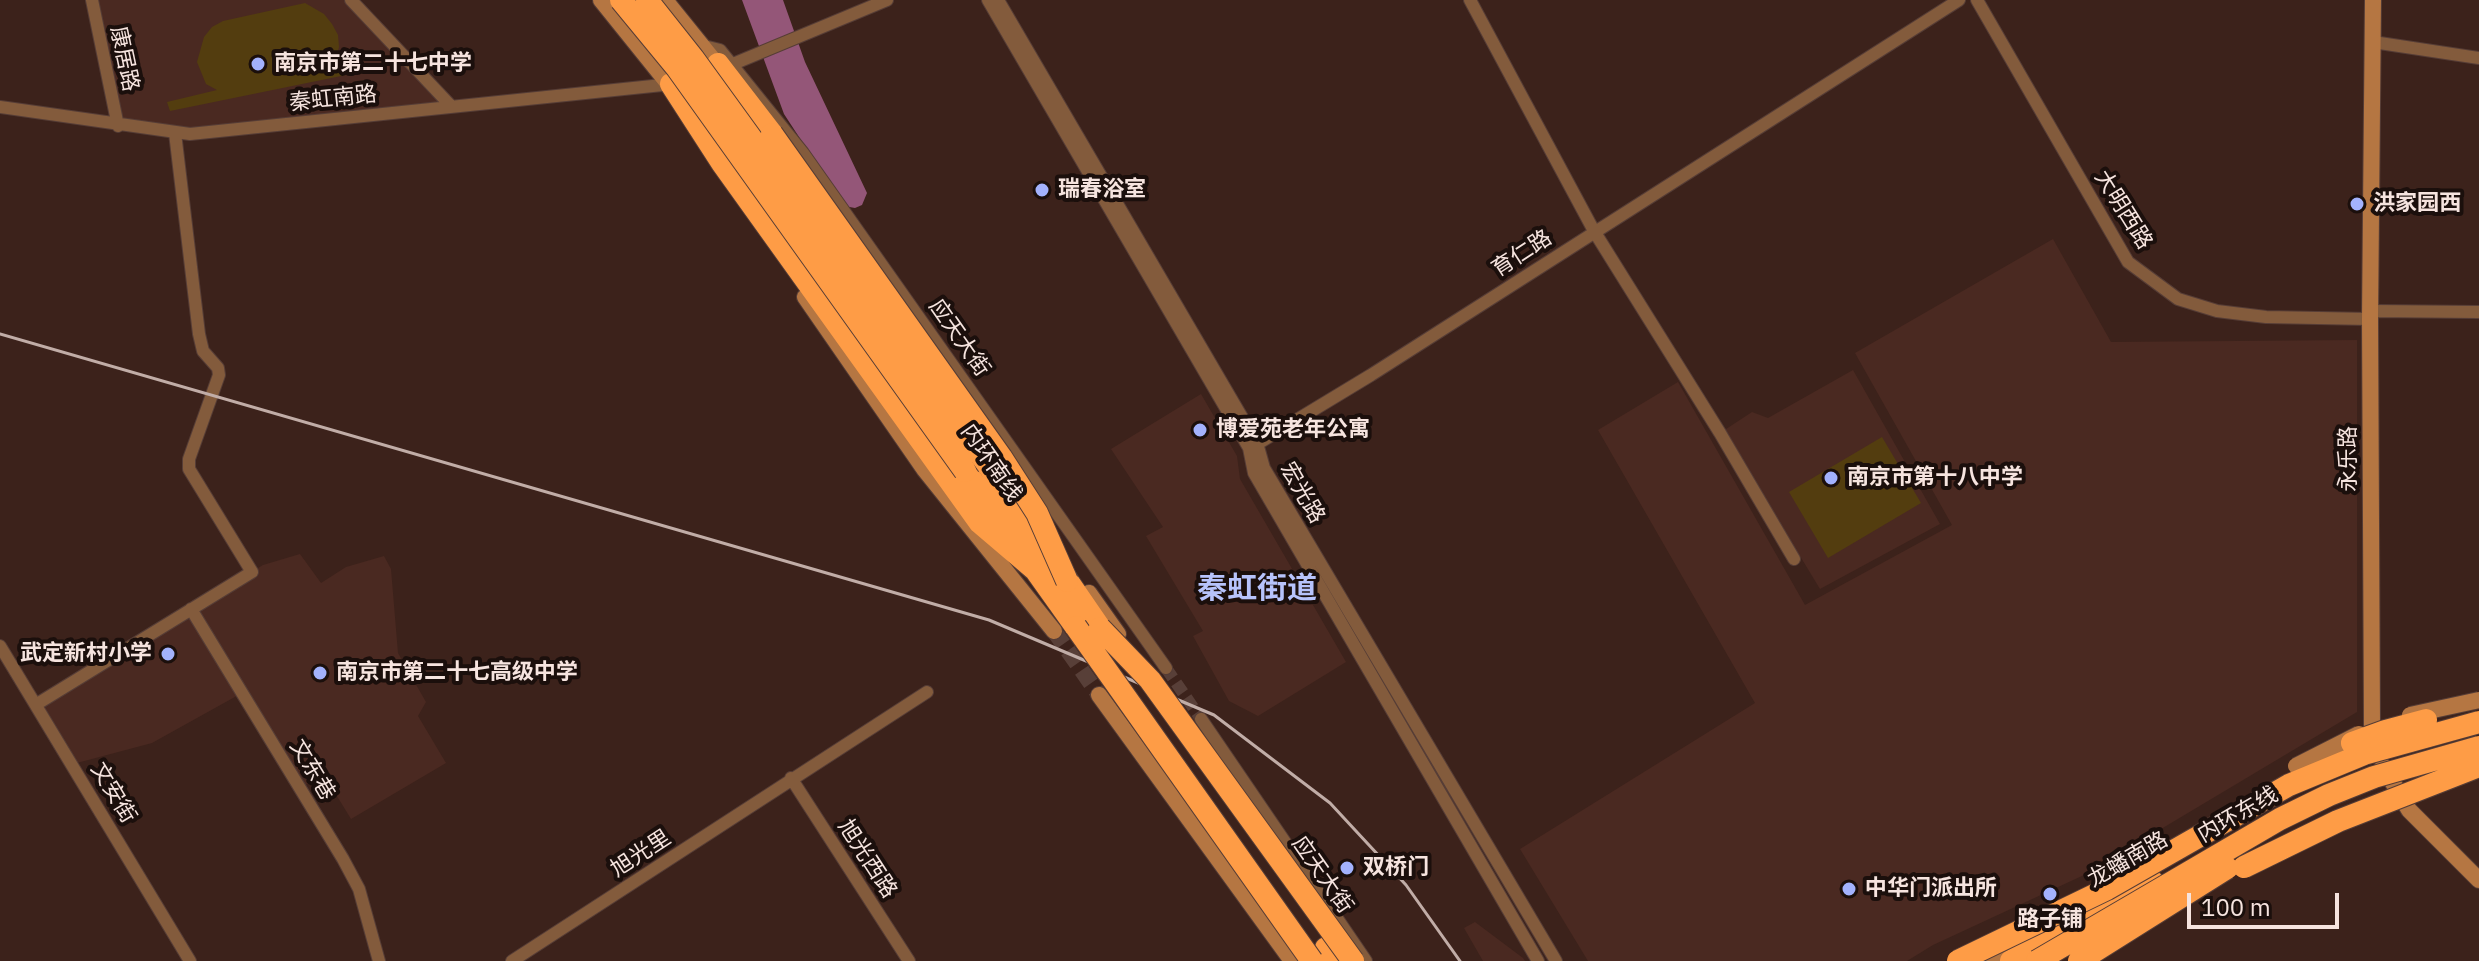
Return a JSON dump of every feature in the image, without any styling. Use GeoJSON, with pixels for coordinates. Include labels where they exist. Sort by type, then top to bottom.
{"type":"FeatureCollection","features":[{"type":"Feature","properties":{"kind":"highway","name":"内环南线"},"geometry":{"type":"LineString","coordinates":[[621,0],[677,68],[1034,569],[1065,629],[1312,961]]}},
{"type":"Feature","properties":{"kind":"highway","name":"内环南线"},"geometry":{"type":"LineString","coordinates":[[647,0],[693,58],[988,465],[1067,581],[1109,631],[1335,961]]}},
{"type":"Feature","properties":{"kind":"highway"},"geometry":{"type":"LineString","coordinates":[[730,63],[772,134],[1001,457],[1037,513],[1067,581]]}},
{"type":"Feature","properties":{"kind":"highway"},"geometry":{"type":"LineString","coordinates":[[671,84],[722,163],[980,523],[1034,569]]}},
{"type":"Feature","properties":{"kind":"highway"},"geometry":{"type":"LineString","coordinates":[[1065,629],[1293,957]]}},
{"type":"Feature","properties":{"kind":"highway"},"geometry":{"type":"LineString","coordinates":[[1109,631],[1150,680],[1352,961]]}},
{"type":"Feature","properties":{"kind":"highway"},"geometry":{"type":"LineString","coordinates":[[1979,961],[2006,937],[2296,766],[2398,727],[2439,717],[2479,722]]}},
{"type":"Feature","properties":{"kind":"highway"},"geometry":{"type":"LineString","coordinates":[[1958,961],[2107,889],[2289,785],[2364,754],[2479,722]]}},
{"type":"Feature","properties":{"kind":"highway","name":"内环东线"},"geometry":{"type":"LineString","coordinates":[[2011,961],[2330,784],[2479,722]]}},
{"type":"Feature","properties":{"kind":"highway","name":"内环东线"},"geometry":{"type":"LineString","coordinates":[[2037,961],[2280,819],[2329,795],[2374,777],[2479,747]]}},
{"type":"Feature","properties":{"kind":"highway"},"geometry":{"type":"LineString","coordinates":[[2185,886],[2244,867],[2338,821],[2479,764]]}},
{"type":"Feature","properties":{"kind":"highway"},"geometry":{"type":"LineString","coordinates":[[2079,961],[2271,841],[2315,817],[2417,777],[2479,764]]}},
{"type":"Feature","properties":{"kind":"street","name":"康居路"},"geometry":{"type":"LineString","coordinates":[[92,0],[118,126]]}},
{"type":"Feature","properties":{"kind":"street"},"geometry":{"type":"LineString","coordinates":[[351,0],[451,106]]}},
{"type":"Feature","properties":{"kind":"street"},"geometry":{"type":"LineString","coordinates":[[601,0],[671,84],[715,167],[924,469],[1065,629]]}},
{"type":"Feature","properties":{"kind":"street","name":"应天大街"},"geometry":{"type":"LineString","coordinates":[[665,0],[704,46],[730,63],[803,153],[1166,668]]}},
{"type":"Feature","properties":{"kind":"street"},"geometry":{"type":"LineString","coordinates":[[730,63],[887,0]]}},
{"type":"Feature","properties":{"kind":"street","name":"宏光路"},"geometry":{"type":"LineString","coordinates":[[988,0],[1253,446],[1254,473],[1538,961]]}},
{"type":"Feature","properties":{"kind":"street","name":"宏光路"},"geometry":{"type":"LineString","coordinates":[[998,0],[1264,468],[1556,961]]}},
{"type":"Feature","properties":{"kind":"street"},"geometry":{"type":"LineString","coordinates":[[1470,0],[1594,231],[1720,433],[1794,559]]}},
{"type":"Feature","properties":{"kind":"street","name":"育仁路"},"geometry":{"type":"LineString","coordinates":[[1253,446],[1371,375],[1959,0]]}},
{"type":"Feature","properties":{"kind":"street","name":"大明西路"},"geometry":{"type":"LineString","coordinates":[[1977,0],[2128,262],[2178,299],[2217,311],[2266,317],[2479,312]]}},
{"type":"Feature","properties":{"kind":"street","name":"永乐路"},"geometry":{"type":"LineString","coordinates":[[2373,0],[2370,315],[2372,725],[2378,756],[2389,780],[2409,810],[2479,880]]}},
{"type":"Feature","properties":{"kind":"street"},"geometry":{"type":"LineString","coordinates":[[2373,42],[2479,58]]}},
{"type":"Feature","properties":{"kind":"street","name":"秦虹南路"},"geometry":{"type":"LineString","coordinates":[[0,107],[190,134],[671,84],[730,63]]}},
{"type":"Feature","properties":{"kind":"street","name":"应天大街"},"geometry":{"type":"LineString","coordinates":[[730,63],[766,139],[1109,631]]}},
{"type":"Feature","properties":{"kind":"street"},"geometry":{"type":"LineString","coordinates":[[37,704],[252,572],[189,469],[189,459],[219,375],[218,368],[203,351],[199,334],[175,133]]}},
{"type":"Feature","properties":{"kind":"street","name":"文东巷"},"geometry":{"type":"LineString","coordinates":[[191,609],[343,859],[359,889],[379,961]]}},
{"type":"Feature","properties":{"kind":"street","name":"文安街"},"geometry":{"type":"LineString","coordinates":[[0,646],[190,961]]}},
{"type":"Feature","properties":{"kind":"street","name":"旭光里"},"geometry":{"type":"LineString","coordinates":[[512,961],[927,692]]}},
{"type":"Feature","properties":{"kind":"street"},"geometry":{"type":"LineString","coordinates":[[1099,695],[1293,957]]}},
{"type":"Feature","properties":{"kind":"street"},"geometry":{"type":"LineString","coordinates":[[2296,766],[2356,735],[2386,724],[2479,700]]}},
{"type":"Feature","properties":{"kind":"street"},"geometry":{"type":"LineString","coordinates":[[1201,719],[1366,961]]}},
{"type":"Feature","properties":{"kind":"street","name":"应天大街"},"geometry":{"type":"LineString","coordinates":[[1196,737],[1352,961]]}},
{"type":"Feature","properties":{"kind":"street","name":"龙蟠南路"},"geometry":{"type":"LineString","coordinates":[[1986,961],[2095,904],[2299,788],[2378,756]]}},
{"type":"Feature","properties":{"kind":"street","name":"旭光西路"},"geometry":{"type":"LineString","coordinates":[[791,778],[909,961]]}},
{"type":"Feature","properties":{"kind":"street"},"geometry":{"type":"LineString","coordinates":[[2055,961],[2266,835],[2313,811],[2389,780]]}},
{"type":"Feature","properties":{"kind":"shaded area","name":"南京市第二十七中学"},"geometry":{"type":"Polygon","coordinates":[[[92,0],[351,0],[451,106],[190,134],[118,126],[92,0]]]}},
{"type":"Feature","properties":{"kind":"shaded area"},"geometry":{"type":"Polygon","coordinates":[[[742,0],[783,0],[805,62],[867,193],[862,205],[855,208],[844,206],[784,114],[742,0]]]}},
{"type":"Feature","properties":{"kind":"shaded area"},"geometry":{"type":"Polygon","coordinates":[[[305,3],[324,14],[332,24],[338,35],[339,47],[334,66],[344,65],[346,75],[170,111],[167,102],[217,90],[206,84],[197,62],[204,37],[212,27],[223,21],[305,3]]]}},
{"type":"Feature","properties":{"kind":"shaded area"},"geometry":{"type":"Polygon","coordinates":[[[2053,239],[2111,342],[2357,340],[2357,712],[2084,875],[1933,945],[1907,961],[1588,961],[1520,849],[1755,703],[1598,430],[1678,382],[1805,605],[1952,525],[1855,353],[2053,239]]]}},
{"type":"Feature","properties":{"kind":"shaded area","name":"南京市第十八中学"},"geometry":{"type":"Polygon","coordinates":[[[1853,370],[1940,524],[1820,589],[1800,556],[1794,559],[1720,433],[1752,412],[1768,418],[1853,370]]]}},
{"type":"Feature","properties":{"kind":"shaded area"},"geometry":{"type":"Polygon","coordinates":[[[1201,394],[1237,456],[1240,479],[1346,662],[1258,716],[1229,701],[1193,636],[1203,631],[1146,536],[1163,527],[1111,449],[1201,394]]]}},
{"type":"Feature","properties":{"kind":"shaded area"},"geometry":{"type":"Polygon","coordinates":[[[1882,437],[1921,503],[1828,558],[1789,492],[1882,437]]]}},
{"type":"Feature","properties":{"kind":"shaded area","name":"南京市第二十七高级中学"},"geometry":{"type":"Polygon","coordinates":[[[300,554],[321,583],[346,567],[384,556],[391,569],[398,653],[426,702],[418,716],[446,763],[351,819],[324,775],[300,788],[242,693],[152,743],[73,764],[37,704],[263,565],[300,554]]]}},
{"type":"Feature","properties":{"kind":"shaded area"},"geometry":{"type":"Polygon","coordinates":[[[1475,922],[1525,961],[1483,961],[1464,928],[1475,922]]]}},
{"type":"Feature","properties":{"kind":"tunnel"},"geometry":{"type":"LineString","coordinates":[[1054,631],[1099,695]]}},
{"type":"Feature","properties":{"kind":"tunnel"},"geometry":{"type":"LineString","coordinates":[[1166,668],[1201,719]]}},
{"type":"Feature","properties":{"kind":"railway"},"geometry":{"type":"LineString","coordinates":[[0,334],[989,620],[1214,715],[1330,803],[1406,885],[1460,961]]}},
{"type":"Feature","properties":{"kind":"place","name":"南京市第二十七中学"},"geometry":{"type":"Point","coordinates":[258,64]}},
{"type":"Feature","properties":{"kind":"place","name":"瑞春浴室"},"geometry":{"type":"Point","coordinates":[1042,190]}},
{"type":"Feature","properties":{"kind":"place","name":"洪家园西"},"geometry":{"type":"Point","coordinates":[2357,204]}},
{"type":"Feature","properties":{"kind":"place","name":"博爱苑老年公寓"},"geometry":{"type":"Point","coordinates":[1200,430]}},
{"type":"Feature","properties":{"kind":"place","name":"南京市第十八中学"},"geometry":{"type":"Point","coordinates":[1831,478]}},
{"type":"Feature","properties":{"kind":"place","name":"武定新村小学"},"geometry":{"type":"Point","coordinates":[168,654]}},
{"type":"Feature","properties":{"kind":"place","name":"南京市第二十七高级中学"},"geometry":{"type":"Point","coordinates":[320,673]}},
{"type":"Feature","properties":{"kind":"place","name":"双桥门"},"geometry":{"type":"Point","coordinates":[1347,868]}},
{"type":"Feature","properties":{"kind":"place","name":"中华门派出所"},"geometry":{"type":"Point","coordinates":[1849,889]}},
{"type":"Feature","properties":{"kind":"place","name":"路子铺"},"geometry":{"type":"Point","coordinates":[2050,894]}},
{"type":"Feature","properties":{"kind":"district","name":"秦虹街道"},"geometry":{"type":"Point","coordinates":[1257,589]}}]}
